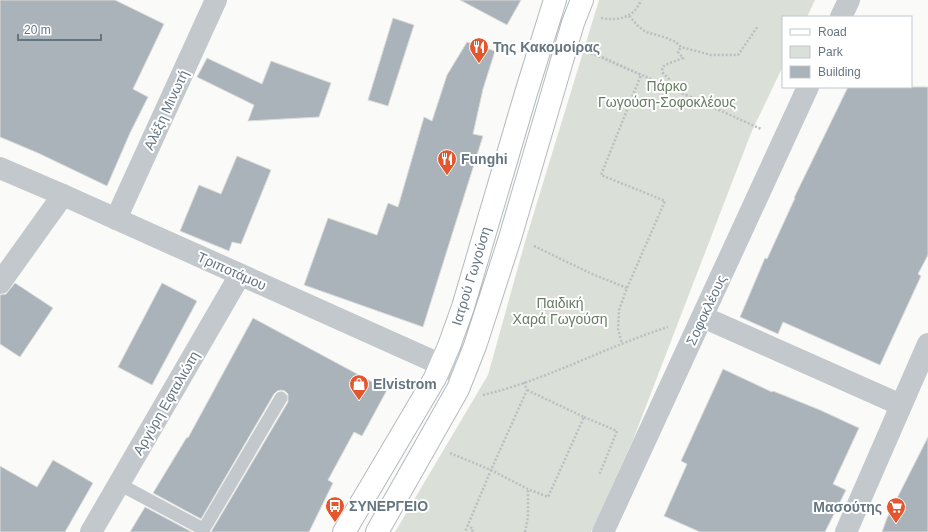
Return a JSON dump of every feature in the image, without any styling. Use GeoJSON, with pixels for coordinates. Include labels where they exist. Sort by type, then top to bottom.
{"type":"FeatureCollection","features":[{"type":"Feature","properties":{"kind":"main road","name":"Ιατρού Γωγούση"},"geometry":{"type":"LineString","coordinates":[[344,532],[418,407],[441,365],[449,346],[463,307],[523,101],[555,0]]}},
{"type":"Feature","properties":{"kind":"main road","name":"Ιατρού Γωγούση"},"geometry":{"type":"LineString","coordinates":[[377,532],[464,376],[510,238],[573,23],[580,6]]}},
{"type":"Feature","properties":{"kind":"street"},"geometry":{"type":"LineString","coordinates":[[841,16],[849,0]]}},
{"type":"Feature","properties":{"kind":"street","name":"Αλέξη Μινωτή"},"geometry":{"type":"LineString","coordinates":[[116,219],[210,2]]}},
{"type":"Feature","properties":{"kind":"street","name":"Σοφοκλέους"},"geometry":{"type":"LineString","coordinates":[[603,532],[808,88]]}},
{"type":"Feature","properties":{"kind":"street","name":"Τριποτάμου"},"geometry":{"type":"LineString","coordinates":[[0,168],[464,376]]}},
{"type":"Feature","properties":{"kind":"street"},"geometry":{"type":"LineString","coordinates":[[0,283],[63,195]]}},
{"type":"Feature","properties":{"kind":"street","name":"Αργύρη Εφταλιώτη"},"geometry":{"type":"LineString","coordinates":[[91,532],[240,275]]}},
{"type":"Feature","properties":{"kind":"street"},"geometry":{"type":"LineString","coordinates":[[703,317],[901,405]]}},
{"type":"Feature","properties":{"kind":"street"},"geometry":{"type":"LineString","coordinates":[[846,532],[928,344]]}},
{"type":"Feature","properties":{"kind":"lane"},"geometry":{"type":"LineString","coordinates":[[119,484],[202,531],[281,398]]}},
{"type":"Feature","properties":{"kind":"path"},"geometry":{"type":"LineString","coordinates":[[580,6],[609,19],[622,19],[629,16],[638,8],[642,0]]}},
{"type":"Feature","properties":{"kind":"path"},"geometry":{"type":"LineString","coordinates":[[629,16],[646,32],[664,36],[676,42],[681,47],[712,56],[738,56],[758,26]]}},
{"type":"Feature","properties":{"kind":"path"},"geometry":{"type":"LineString","coordinates":[[667,87],[669,84],[669,79],[662,73],[662,68],[665,65],[683,58],[678,52],[681,47]]}},
{"type":"Feature","properties":{"kind":"path"},"geometry":{"type":"LineString","coordinates":[[622,344],[618,329],[619,310],[665,201],[601,175],[641,75],[584,50],[612,62],[619,65],[626,68],[784,140]]}},
{"type":"Feature","properties":{"kind":"path"},"geometry":{"type":"LineString","coordinates":[[510,238],[539,247],[592,274],[627,288]]}},
{"type":"Feature","properties":{"kind":"path"},"geometry":{"type":"LineString","coordinates":[[482,395],[497,392],[541,377],[656,331],[703,317]]}},
{"type":"Feature","properties":{"kind":"path"},"geometry":{"type":"LineString","coordinates":[[524,382],[527,390],[617,431],[600,473],[624,486]]}},
{"type":"Feature","properties":{"kind":"path"},"geometry":{"type":"LineString","coordinates":[[464,532],[527,390]]}},
{"type":"Feature","properties":{"kind":"path"},"geometry":{"type":"LineString","coordinates":[[427,443],[491,470],[528,489],[548,497],[584,417]]}},
{"type":"Feature","properties":{"kind":"path"},"geometry":{"type":"LineString","coordinates":[[525,532],[528,517],[528,489]]}},
{"type":"Feature","properties":{"kind":"path"},"geometry":{"type":"LineString","coordinates":[[468,525],[473,529],[472,532]]}},
{"type":"Feature","properties":{"kind":"green space","name":"Πάρκο Γωγούση-Σοφοκλέους"},"geometry":{"type":"Polygon","coordinates":[[[599,0],[815,0],[807,16],[782,16],[782,68],[751,133],[633,440],[591,532],[395,532],[488,375],[525,242],[599,0]]]}},
{"type":"Feature","properties":{"kind":"building"},"geometry":{"type":"Polygon","coordinates":[[[0,0],[115,0],[164,24],[133,89],[148,97],[130,133],[107,186],[38,153],[0,137],[0,0]]]}},
{"type":"Feature","properties":{"kind":"building"},"geometry":{"type":"Polygon","coordinates":[[[460,0],[521,0],[507,25],[460,0]]]}},
{"type":"Feature","properties":{"kind":"building"},"geometry":{"type":"Polygon","coordinates":[[[393,18],[414,25],[388,106],[368,100],[393,18]]]}},
{"type":"Feature","properties":{"kind":"building"},"geometry":{"type":"Polygon","coordinates":[[[467,42],[495,51],[483,89],[473,134],[483,136],[423,327],[304,285],[328,218],[377,235],[388,203],[398,207],[424,117],[432,121],[447,75],[467,42]]]}},
{"type":"Feature","properties":{"kind":"building"},"geometry":{"type":"Polygon","coordinates":[[[207,58],[262,84],[271,61],[331,83],[319,117],[248,121],[254,105],[197,77],[207,58]]]}},
{"type":"Feature","properties":{"kind":"building"},"geometry":{"type":"Polygon","coordinates":[[[928,87],[928,255],[918,274],[921,276],[880,365],[783,322],[778,334],[740,317],[765,258],[767,259],[794,198],[848,88],[928,87]]]}},
{"type":"Feature","properties":{"kind":"building"},"geometry":{"type":"Polygon","coordinates":[[[237,156],[271,170],[241,244],[232,242],[229,251],[180,231],[199,185],[221,194],[237,156]]]}},
{"type":"Feature","properties":{"kind":"building"},"geometry":{"type":"Polygon","coordinates":[[[15,283],[53,308],[20,357],[0,344],[0,295],[6,294],[15,283]]]}},
{"type":"Feature","properties":{"kind":"building"},"geometry":{"type":"Polygon","coordinates":[[[162,283],[197,301],[152,385],[118,367],[162,283]]]}},
{"type":"Feature","properties":{"kind":"building"},"geometry":{"type":"Polygon","coordinates":[[[253,318],[387,390],[362,436],[354,432],[328,480],[333,483],[309,532],[211,532],[288,402],[288,394],[281,390],[274,394],[201,519],[153,493],[187,437],[188,438],[253,318]]]}},
{"type":"Feature","properties":{"kind":"building"},"geometry":{"type":"Polygon","coordinates":[[[723,369],[772,392],[773,391],[820,410],[859,428],[833,484],[846,490],[825,532],[700,532],[664,516],[687,464],[681,461],[723,369]]]}},
{"type":"Feature","properties":{"kind":"building"},"geometry":{"type":"Polygon","coordinates":[[[928,437],[928,532],[882,532],[887,518],[928,437]]]}},
{"type":"Feature","properties":{"kind":"building"},"geometry":{"type":"Polygon","coordinates":[[[53,460],[93,483],[65,532],[0,532],[0,466],[37,487],[53,460]]]}},
{"type":"Feature","properties":{"kind":"building"},"geometry":{"type":"Polygon","coordinates":[[[145,507],[192,532],[130,532],[145,507]]]}},
{"type":"Feature","properties":{"kind":"place","name":"Της Κακομοίρας"},"geometry":{"type":"Point","coordinates":[479,64]}},
{"type":"Feature","properties":{"kind":"place","name":"Funghi"},"geometry":{"type":"Point","coordinates":[447,176]}},
{"type":"Feature","properties":{"kind":"place","name":"Elvistrom"},"geometry":{"type":"Point","coordinates":[359,401]}},
{"type":"Feature","properties":{"kind":"place","name":"ΣΥΝΕΡΓΕΙΟ"},"geometry":{"type":"Point","coordinates":[335,523]}},
{"type":"Feature","properties":{"kind":"place","name":"Μασούτης"},"geometry":{"type":"Point","coordinates":[896,524]}},
{"type":"Feature","properties":{"kind":"park label","name":"Παιδική Χαρά Γωγούση"},"geometry":{"type":"Point","coordinates":[560,312]}}]}
